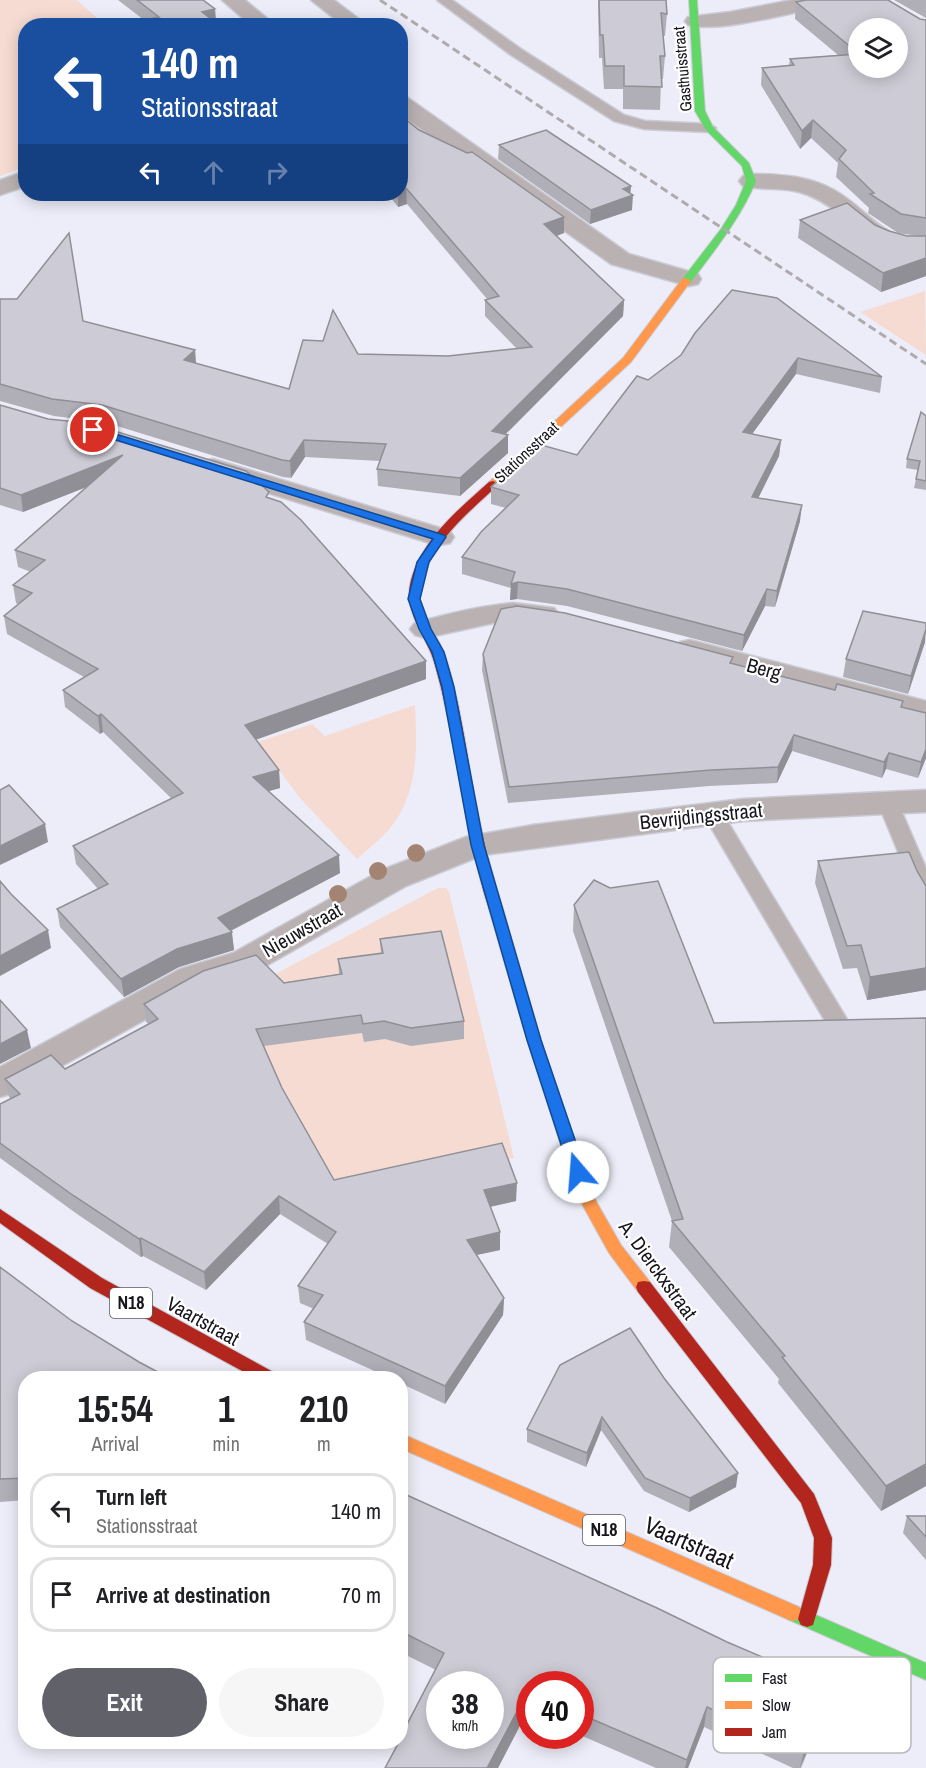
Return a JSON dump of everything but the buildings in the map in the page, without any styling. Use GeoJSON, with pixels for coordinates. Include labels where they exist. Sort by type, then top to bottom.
{"type":"FeatureCollection","features":[{"type":"Feature","properties":{"kind":"street"},"geometry":{"type":"LineString","coordinates":[[232,0],[256,18]]}},
{"type":"Feature","properties":{"kind":"street"},"geometry":{"type":"LineString","coordinates":[[321,0],[347,18]]}},
{"type":"Feature","properties":{"kind":"street","name":"Gasthuisstraat"},"geometry":{"type":"LineString","coordinates":[[693,0],[700,111],[709,128],[746,165],[752,181]]}},
{"type":"Feature","properties":{"kind":"street"},"geometry":{"type":"LineString","coordinates":[[695,21],[730,18],[824,0]]}},
{"type":"Feature","properties":{"kind":"street"},"geometry":{"type":"LineString","coordinates":[[408,109],[620,258],[650,269],[689,279],[741,205],[752,181],[791,183],[813,189],[836,201],[883,241],[914,248],[926,246]]}},
{"type":"Feature","properties":{"kind":"street"},"geometry":{"type":"LineString","coordinates":[[0,188],[18,181]]}},
{"type":"Feature","properties":{"kind":"street","name":"Stationsstraat"},"geometry":{"type":"LineString","coordinates":[[440,537],[457,517],[627,360],[689,279]]}},
{"type":"Feature","properties":{"kind":"street"},"geometry":{"type":"LineString","coordinates":[[189,459],[440,537]]}},
{"type":"Feature","properties":{"kind":"street","name":"A. Dierckxstraat"},"geometry":{"type":"LineString","coordinates":[[440,537],[423,562],[417,579],[414,599],[425,629],[438,652],[448,687],[477,845],[534,1040],[585,1195],[615,1249],[808,1499],[824,1538],[822,1565],[807,1619]]}},
{"type":"Feature","properties":{"kind":"street"},"geometry":{"type":"LineString","coordinates":[[425,629],[517,610],[566,617]]}},
{"type":"Feature","properties":{"kind":"street","name":"Berg"},"geometry":{"type":"LineString","coordinates":[[667,644],[926,711]]}},
{"type":"Feature","properties":{"kind":"street","name":"Bevrijdingsstraat"},"geometry":{"type":"LineString","coordinates":[[477,845],[743,810],[926,801]]}},
{"type":"Feature","properties":{"kind":"street","name":"Nieuwstraat"},"geometry":{"type":"LineString","coordinates":[[0,1083],[192,978],[245,962],[394,878],[477,845]]}},
{"type":"Feature","properties":{"kind":"street","name":"Vaartstraat"},"geometry":{"type":"LineString","coordinates":[[0,1215],[96,1283],[256,1371]]}},
{"type":"Feature","properties":{"kind":"street","name":"Vaartstraat"},"geometry":{"type":"LineString","coordinates":[[408,1444],[894,1657]]}},
{"type":"Feature","properties":{"kind":"street","name":"Vaartstraat"},"geometry":{"type":"LineString","coordinates":[[911,1664],[926,1671]]}},
{"type":"Feature","properties":{"kind":"lane"},"geometry":{"type":"LineString","coordinates":[[444,0],[516,52],[619,118],[644,125],[709,128]]}},
{"type":"Feature","properties":{"kind":"lane"},"geometry":{"type":"LineString","coordinates":[[888,803],[926,893]]}},
{"type":"Feature","properties":{"kind":"lane"},"geometry":{"type":"LineString","coordinates":[[713,814],[842,1030],[868,1028]]}},
{"type":"Feature","properties":{"kind":"shaded area"},"geometry":{"type":"Polygon","coordinates":[[[0,0],[77,0],[97,18],[18,18],[18,170],[0,176],[0,0]]]}},
{"type":"Feature","properties":{"kind":"shaded area"},"geometry":{"type":"Polygon","coordinates":[[[925,291],[926,355],[860,312],[925,291]]]}},
{"type":"Feature","properties":{"kind":"shaded area"},"geometry":{"type":"Polygon","coordinates":[[[415,705],[415,766],[408,795],[394,823],[357,859],[300,798],[258,742],[312,724],[325,736],[415,705]]]}},
{"type":"Feature","properties":{"kind":"shaded area"},"geometry":{"type":"Polygon","coordinates":[[[438,888],[446,888],[449,892],[514,1158],[336,1198],[256,1043],[264,980],[438,888]]]}},
{"type":"Feature","properties":{"kind":"railway"},"geometry":{"type":"LineString","coordinates":[[380,0],[407,18]]}},
{"type":"Feature","properties":{"kind":"railway"},"geometry":{"type":"LineString","coordinates":[[408,19],[926,364]]}},
{"type":"Feature","properties":{"kind":"traffic: fast"},"geometry":{"type":"LineString","coordinates":[[686,281],[725,230],[741,205],[751,181],[746,165],[709,128],[700,111],[693,0]]}},
{"type":"Feature","properties":{"kind":"traffic: fast"},"geometry":{"type":"LineString","coordinates":[[793,1613],[892,1657]]}},
{"type":"Feature","properties":{"kind":"traffic: fast"},"geometry":{"type":"LineString","coordinates":[[911,1665],[926,1672]]}},
{"type":"Feature","properties":{"kind":"traffic: slow"},"geometry":{"type":"LineString","coordinates":[[493,484],[627,360],[686,281]]}},
{"type":"Feature","properties":{"kind":"traffic: slow"},"geometry":{"type":"LineString","coordinates":[[496,909],[534,1040],[585,1195],[615,1249],[644,1287]]}},
{"type":"Feature","properties":{"kind":"traffic: slow"},"geometry":{"type":"LineString","coordinates":[[408,1444],[793,1613]]}},
{"type":"Feature","properties":{"kind":"traffic: jam"},"geometry":{"type":"LineString","coordinates":[[493,484],[442,534],[423,564],[414,597],[417,612],[436,649],[446,679],[479,851],[496,909]]}},
{"type":"Feature","properties":{"kind":"traffic: jam"},"geometry":{"type":"LineString","coordinates":[[0,1215],[96,1283],[256,1371]]}},
{"type":"Feature","properties":{"kind":"traffic: jam"},"geometry":{"type":"LineString","coordinates":[[644,1287],[808,1499],[823,1538],[822,1565],[807,1619]]}},
{"type":"Feature","properties":{"kind":"route"},"geometry":{"type":"LineString","coordinates":[[93,430],[440,537],[423,562],[417,579],[414,599],[425,629],[438,652],[448,687],[477,845],[534,1040],[578,1172]]}}]}
